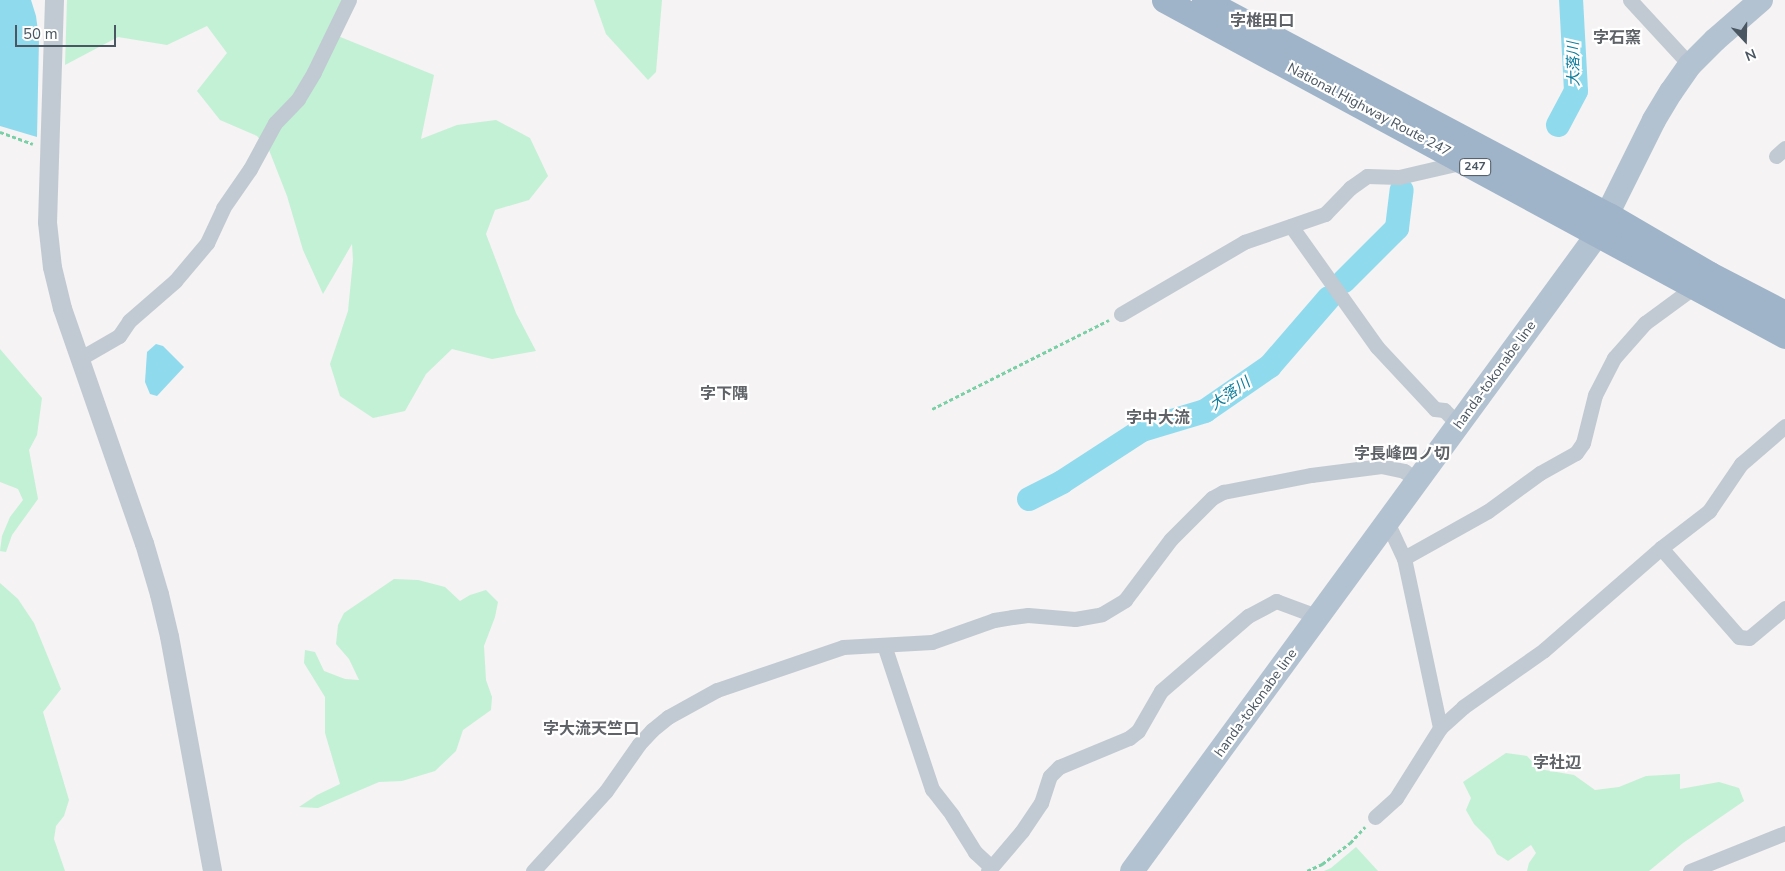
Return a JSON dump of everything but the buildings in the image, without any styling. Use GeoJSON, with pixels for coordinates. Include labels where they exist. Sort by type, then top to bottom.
{"type":"FeatureCollection","features":[{"type":"Feature","properties":{"kind":"highway","name":"National Highway Route 247"},"geometry":{"type":"LineString","coordinates":[[1164,0],[1459,158],[1710,274],[1785,313]]}},
{"type":"Feature","properties":{"kind":"highway","name":"National Highway Route 247"},"geometry":{"type":"LineString","coordinates":[[1204,0],[1603,225],[1694,287],[1785,336]]}},
{"type":"Feature","properties":{"kind":"main road","name":"handa-tokonabe line"},"geometry":{"type":"LineString","coordinates":[[1132,871],[1603,225],[1654,120],[1690,65],[1715,40],[1761,0]]}},
{"type":"Feature","properties":{"kind":"street"},"geometry":{"type":"LineString","coordinates":[[54,0],[47,222],[52,267],[62,308],[79,360],[144,543],[159,594],[169,636],[212,871]]}},
{"type":"Feature","properties":{"kind":"street"},"geometry":{"type":"LineString","coordinates":[[79,360],[118,336],[129,321],[174,281],[207,243],[223,208],[250,169],[275,123],[298,98],[314,72],[349,0]]}},
{"type":"Feature","properties":{"kind":"street"},"geometry":{"type":"LineString","coordinates":[[1630,0],[1690,65]]}},
{"type":"Feature","properties":{"kind":"street"},"geometry":{"type":"LineString","coordinates":[[1121,314],[1168,288],[1229,249],[1325,214],[1350,188],[1366,176],[1400,177],[1454,164],[1459,158]]}},
{"type":"Feature","properties":{"kind":"street"},"geometry":{"type":"LineString","coordinates":[[1291,226],[1377,347],[1435,409],[1444,410],[1459,425]]}},
{"type":"Feature","properties":{"kind":"street"},"geometry":{"type":"LineString","coordinates":[[1404,558],[1488,511],[1540,474],[1576,453],[1583,443],[1595,395],[1614,358],[1645,324],[1694,287]]}},
{"type":"Feature","properties":{"kind":"street"},"geometry":{"type":"LineString","coordinates":[[1375,817],[1396,798],[1440,728],[1463,707],[1544,650],[1661,548],[1709,511],[1740,464],[1785,426]]}},
{"type":"Feature","properties":{"kind":"street"},"geometry":{"type":"LineString","coordinates":[[534,871],[606,791],[639,744],[668,717],[716,690],[834,650],[884,644],[932,642],[994,620],[1012,616],[1028,615],[1075,619],[1102,614],[1125,600],[1171,539],[1212,498],[1223,492],[1311,475],[1381,466],[1404,470],[1417,480]]}},
{"type":"Feature","properties":{"kind":"street"},"geometry":{"type":"LineString","coordinates":[[1387,522],[1404,558],[1440,728]]}},
{"type":"Feature","properties":{"kind":"street"},"geometry":{"type":"LineString","coordinates":[[1661,548],[1739,637],[1749,638],[1785,608]]}},
{"type":"Feature","properties":{"kind":"street"},"geometry":{"type":"LineString","coordinates":[[884,644],[932,789],[952,815],[975,852],[990,869],[1036,810],[1050,776],[1059,767],[1129,738],[1138,731],[1162,691],[1248,616],[1276,601],[1319,617]]}},
{"type":"Feature","properties":{"kind":"street"},"geometry":{"type":"LineString","coordinates":[[1690,871],[1785,833]]}},
{"type":"Feature","properties":{"kind":"path"},"geometry":{"type":"LineString","coordinates":[[0,132],[49,150]]}},
{"type":"Feature","properties":{"kind":"path"},"geometry":{"type":"LineString","coordinates":[[932,410],[1121,314]]}},
{"type":"Feature","properties":{"kind":"path"},"geometry":{"type":"LineString","coordinates":[[1307,871],[1322,864],[1350,843],[1375,817]]}},
{"type":"Feature","properties":{"kind":"green space"},"geometry":{"type":"Polygon","coordinates":[[[67,0],[345,0],[328,32],[434,75],[421,139],[457,125],[496,120],[530,138],[548,176],[529,200],[495,210],[486,234],[516,313],[536,351],[492,359],[452,349],[426,374],[405,411],[373,418],[340,396],[330,364],[348,311],[353,260],[352,244],[323,294],[303,250],[287,196],[269,150],[257,136],[220,120],[197,91],[227,53],[207,26],[167,45],[118,37],[65,65],[67,0]]]}},
{"type":"Feature","properties":{"kind":"green space"},"geometry":{"type":"Polygon","coordinates":[[[594,0],[662,0],[656,72],[648,80],[606,34],[594,0]]]}},
{"type":"Feature","properties":{"kind":"green space"},"geometry":{"type":"Polygon","coordinates":[[[0,349],[42,398],[37,435],[29,450],[38,499],[12,535],[6,552],[0,551],[2,536],[10,517],[23,500],[18,489],[0,482],[0,349]]]}},
{"type":"Feature","properties":{"kind":"green space"},"geometry":{"type":"Polygon","coordinates":[[[394,579],[418,580],[445,587],[460,601],[470,595],[486,590],[498,602],[495,617],[484,646],[486,680],[492,697],[491,710],[463,730],[456,751],[435,771],[402,781],[379,782],[318,808],[299,807],[317,795],[340,784],[325,733],[325,697],[304,663],[305,650],[315,652],[324,671],[345,679],[359,680],[349,659],[336,644],[338,625],[344,613],[394,579]]]}},
{"type":"Feature","properties":{"kind":"green space"},"geometry":{"type":"Polygon","coordinates":[[[0,583],[18,599],[34,623],[61,689],[43,712],[69,800],[64,816],[56,826],[54,839],[65,871],[0,871],[0,583]]]}},
{"type":"Feature","properties":{"kind":"green space"},"geometry":{"type":"Polygon","coordinates":[[[1506,753],[1527,756],[1539,769],[1574,775],[1595,790],[1619,787],[1646,776],[1680,774],[1680,789],[1719,782],[1739,788],[1744,801],[1683,843],[1649,871],[1527,871],[1529,863],[1536,853],[1531,845],[1508,861],[1497,854],[1490,840],[1474,824],[1466,810],[1471,798],[1463,782],[1506,753]]]}},
{"type":"Feature","properties":{"kind":"green space"},"geometry":{"type":"Polygon","coordinates":[[[1356,847],[1378,871],[1324,871],[1331,868],[1356,847]]]}},
{"type":"Feature","properties":{"kind":"water"},"geometry":{"type":"Polygon","coordinates":[[[0,0],[31,0],[36,16],[39,39],[37,137],[0,126],[0,0]]]}},
{"type":"Feature","properties":{"kind":"water"},"geometry":{"type":"Polygon","coordinates":[[[156,344],[163,346],[184,367],[157,396],[150,394],[145,382],[147,352],[156,344]]]}},
{"type":"Feature","properties":{"kind":"waterway","name":"大落川"},"geometry":{"type":"LineString","coordinates":[[1558,125],[1576,91],[1571,0]]}},
{"type":"Feature","properties":{"kind":"waterway","name":"大落川"},"geometry":{"type":"LineString","coordinates":[[1344,281],[1397,228],[1402,190]]}},
{"type":"Feature","properties":{"kind":"waterway","name":"大落川"},"geometry":{"type":"LineString","coordinates":[[1029,499],[1062,482],[1142,430],[1205,411],[1270,366],[1329,298]]}},
{"type":"Feature","properties":{"kind":"district","name":"字椎田口"},"geometry":{"type":"Point","coordinates":[1262,21]}},
{"type":"Feature","properties":{"kind":"district","name":"字石窯"},"geometry":{"type":"Point","coordinates":[1617,38]}},
{"type":"Feature","properties":{"kind":"district","name":"字下隅"},"geometry":{"type":"Point","coordinates":[724,394]}},
{"type":"Feature","properties":{"kind":"district","name":"字中大流"},"geometry":{"type":"Point","coordinates":[1158,418]}},
{"type":"Feature","properties":{"kind":"district","name":"字長峰四ノ切"},"geometry":{"type":"Point","coordinates":[1402,454]}},
{"type":"Feature","properties":{"kind":"district","name":"字大流天竺口"},"geometry":{"type":"Point","coordinates":[591,729]}},
{"type":"Feature","properties":{"kind":"district","name":"字社辺"},"geometry":{"type":"Point","coordinates":[1557,763]}}]}
